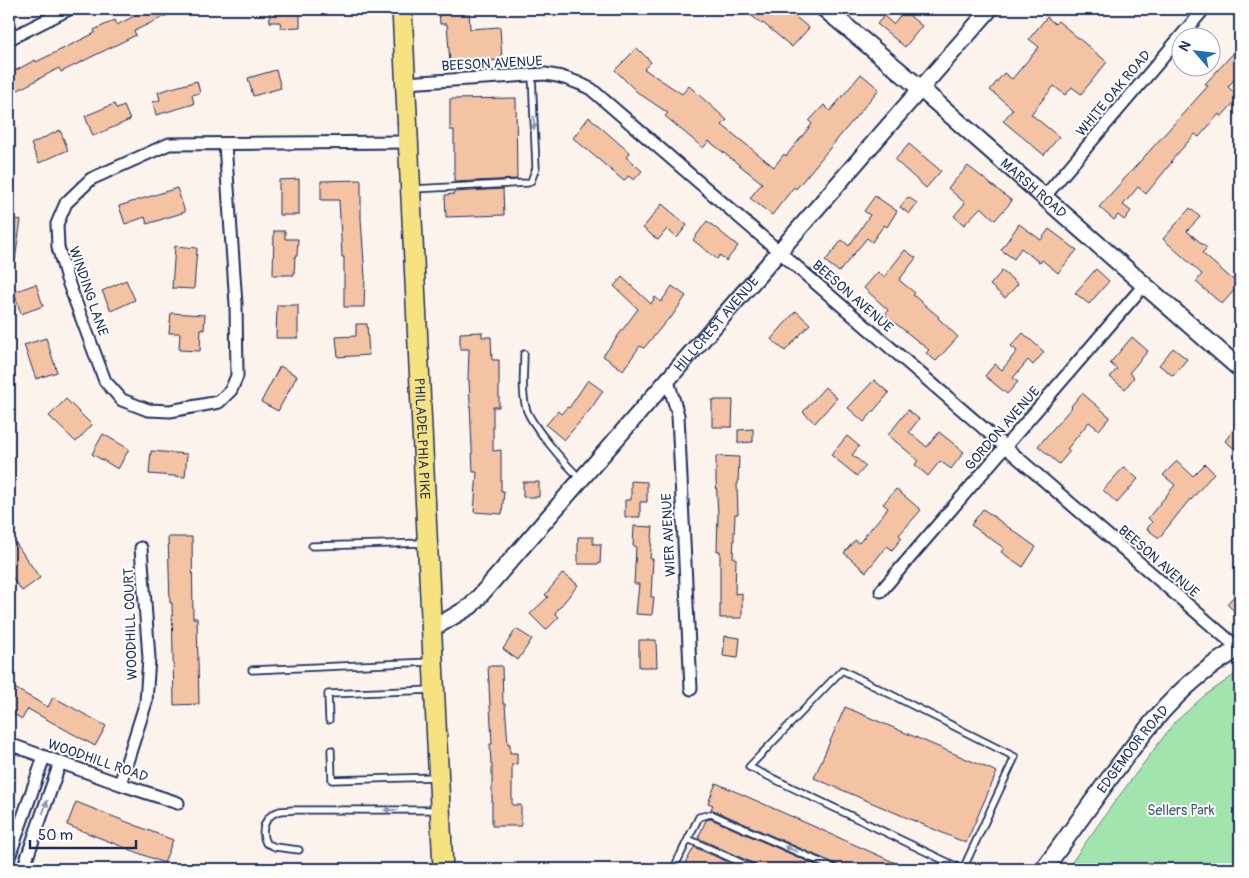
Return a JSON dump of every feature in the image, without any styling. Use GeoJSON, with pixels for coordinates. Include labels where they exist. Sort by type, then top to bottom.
{"type":"FeatureCollection","features":[{"type":"Feature","properties":{"kind":"main road","name":"PHILADELPHIA PIKE"},"geometry":{"type":"LineString","coordinates":[[402,9],[443,869]]}},
{"type":"Feature","properties":{"kind":"main road","name":"MARSH ROAD"},"geometry":{"type":"LineString","coordinates":[[825,9],[1045,196],[1240,369]]}},
{"type":"Feature","properties":{"kind":"main road","name":"EDGEMOOR ROAD"},"geometry":{"type":"LineString","coordinates":[[1044,869],[1133,746],[1158,715],[1191,681],[1239,648]]}},
{"type":"Feature","properties":{"kind":"street"},"geometry":{"type":"LineString","coordinates":[[9,39],[69,9]]}},
{"type":"Feature","properties":{"kind":"street","name":"HILLCREST AVENUE"},"geometry":{"type":"LineString","coordinates":[[432,629],[471,606],[990,9]]}},
{"type":"Feature","properties":{"kind":"street","name":"WHITE OAK ROAD"},"geometry":{"type":"LineString","coordinates":[[1045,196],[1204,9]]}},
{"type":"Feature","properties":{"kind":"street","name":"BEESON AVENUE"},"geometry":{"type":"LineString","coordinates":[[406,83],[532,74],[558,75],[581,84],[596,93],[1239,648]]}},
{"type":"Feature","properties":{"kind":"street","name":"WINDING LANE"},"geometry":{"type":"LineString","coordinates":[[225,144],[236,304],[237,376],[231,390],[219,402],[170,411],[148,410],[122,400],[106,381],[67,279],[58,247],[58,224],[66,203],[90,179],[170,144],[408,142]]}},
{"type":"Feature","properties":{"kind":"street","name":"GORDON AVENUE"},"geometry":{"type":"LineString","coordinates":[[881,591],[1006,448],[1145,284]]}},
{"type":"Feature","properties":{"kind":"street","name":"WIER AVENUE"},"geometry":{"type":"LineString","coordinates":[[668,381],[678,415],[690,689]]}},
{"type":"Feature","properties":{"kind":"street","name":"WOODHILL COURT"},"geometry":{"type":"LineString","coordinates":[[120,784],[146,702],[149,658],[142,548]]}},
{"type":"Feature","properties":{"kind":"street","name":"WOODHILL ROAD"},"geometry":{"type":"LineString","coordinates":[[9,744],[178,803]]}},
{"type":"Feature","properties":{"kind":"street"},"geometry":{"type":"LineString","coordinates":[[9,857],[44,757]]}},
{"type":"Feature","properties":{"kind":"street"},"geometry":{"type":"LineString","coordinates":[[23,869],[60,763]]}},
{"type":"Feature","properties":{"kind":"lane"},"geometry":{"type":"LineString","coordinates":[[411,189],[528,183],[534,178],[536,168],[532,74]]}},
{"type":"Feature","properties":{"kind":"lane"},"geometry":{"type":"LineString","coordinates":[[524,354],[525,401],[527,410],[539,430],[581,480]]}},
{"type":"Feature","properties":{"kind":"lane"},"geometry":{"type":"LineString","coordinates":[[312,546],[428,543]]}},
{"type":"Feature","properties":{"kind":"lane"},"geometry":{"type":"LineString","coordinates":[[252,670],[433,662]]}},
{"type":"Feature","properties":{"kind":"lane"},"geometry":{"type":"LineString","coordinates":[[842,670],[1015,758],[962,869],[749,767],[842,670]]}},
{"type":"Feature","properties":{"kind":"lane"},"geometry":{"type":"LineString","coordinates":[[329,720],[328,694],[435,690]]}},
{"type":"Feature","properties":{"kind":"lane"},"geometry":{"type":"LineString","coordinates":[[331,750],[332,780],[439,776]]}},
{"type":"Feature","properties":{"kind":"lane"},"geometry":{"type":"LineString","coordinates":[[299,850],[275,847],[266,843],[263,829],[266,820],[278,812],[440,810]]}},
{"type":"Feature","properties":{"kind":"lane"},"geometry":{"type":"LineString","coordinates":[[679,869],[676,864],[699,817],[711,814],[836,869]]}},
{"type":"Feature","properties":{"kind":"lane"},"geometry":{"type":"LineString","coordinates":[[688,839],[755,869]]}},
{"type":"Feature","properties":{"kind":"green space","name":"Sellers Park"},"geometry":{"type":"Polygon","coordinates":[[[1240,671],[1240,869],[1067,869],[1174,723],[1204,696],[1240,671]]]}},
{"type":"Feature","properties":{"kind":"building"},"geometry":{"type":"Polygon","coordinates":[[[135,9],[180,9],[134,31],[136,35],[61,72],[59,68],[9,95],[9,74],[95,33],[94,30],[115,20],[117,25],[138,14],[135,9]]]}},
{"type":"Feature","properties":{"kind":"building"},"geometry":{"type":"Polygon","coordinates":[[[269,9],[300,9],[300,27],[281,28],[280,22],[270,22],[269,9]]]}},
{"type":"Feature","properties":{"kind":"building"},"geometry":{"type":"Polygon","coordinates":[[[439,9],[469,9],[470,29],[500,27],[502,60],[450,63],[447,24],[440,24],[439,9]]]}},
{"type":"Feature","properties":{"kind":"building"},"geometry":{"type":"Polygon","coordinates":[[[743,9],[786,9],[809,28],[792,47],[743,9]]]}},
{"type":"Feature","properties":{"kind":"building"},"geometry":{"type":"Polygon","coordinates":[[[904,11],[922,26],[905,47],[877,24],[884,16],[893,24],[904,11]]]}},
{"type":"Feature","properties":{"kind":"building"},"geometry":{"type":"Polygon","coordinates":[[[1047,17],[1055,24],[1058,21],[1107,62],[1081,94],[1072,87],[1065,95],[1054,86],[1031,114],[1059,137],[1044,155],[1003,121],[1013,109],[990,90],[1004,73],[1012,79],[1039,47],[1029,39],[1047,17]]]}},
{"type":"Feature","properties":{"kind":"building"},"geometry":{"type":"Polygon","coordinates":[[[1240,46],[1240,72],[1228,87],[1239,97],[1221,117],[1219,114],[1199,137],[1195,134],[1171,161],[1146,194],[1138,187],[1123,205],[1131,211],[1124,220],[1118,215],[1114,220],[1099,207],[1208,86],[1205,84],[1211,78],[1222,78],[1222,66],[1240,46]]]}},
{"type":"Feature","properties":{"kind":"building"},"geometry":{"type":"Polygon","coordinates":[[[637,48],[651,62],[644,69],[682,94],[689,86],[727,120],[722,125],[774,167],[784,154],[786,156],[812,124],[809,121],[824,105],[830,111],[861,74],[879,89],[772,215],[750,198],[762,183],[709,141],[703,148],[665,116],[668,113],[637,92],[615,70],[637,48]]]}},
{"type":"Feature","properties":{"kind":"building"},"geometry":{"type":"Polygon","coordinates":[[[276,70],[281,88],[253,96],[248,78],[276,70]]]}},
{"type":"Feature","properties":{"kind":"building"},"geometry":{"type":"Polygon","coordinates":[[[197,81],[200,93],[192,95],[194,104],[156,115],[153,102],[160,100],[158,92],[197,81]]]}},
{"type":"Feature","properties":{"kind":"building"},"geometry":{"type":"Polygon","coordinates":[[[516,98],[517,179],[454,182],[454,130],[450,130],[450,99],[516,98]]]}},
{"type":"Feature","properties":{"kind":"building"},"geometry":{"type":"Polygon","coordinates":[[[114,104],[117,109],[124,106],[130,120],[93,136],[85,116],[114,104]]]}},
{"type":"Feature","properties":{"kind":"building"},"geometry":{"type":"Polygon","coordinates":[[[589,117],[630,153],[626,157],[642,171],[634,180],[628,176],[624,181],[573,138],[589,117]]]}},
{"type":"Feature","properties":{"kind":"building"},"geometry":{"type":"Polygon","coordinates":[[[60,130],[68,150],[39,163],[31,144],[60,130]]]}},
{"type":"Feature","properties":{"kind":"building"},"geometry":{"type":"Polygon","coordinates":[[[909,144],[941,171],[926,188],[895,160],[909,144]]]}},
{"type":"Feature","properties":{"kind":"building"},"geometry":{"type":"Polygon","coordinates":[[[968,166],[1012,201],[995,220],[981,207],[964,225],[954,216],[965,203],[948,188],[968,166]]]}},
{"type":"Feature","properties":{"kind":"building"},"geometry":{"type":"Polygon","coordinates":[[[299,179],[299,215],[279,215],[279,180],[299,179]]]}},
{"type":"Feature","properties":{"kind":"building"},"geometry":{"type":"Polygon","coordinates":[[[361,180],[361,219],[365,277],[364,307],[344,307],[344,257],[342,257],[339,200],[321,200],[321,181],[361,180]]]}},
{"type":"Feature","properties":{"kind":"building"},"geometry":{"type":"Polygon","coordinates":[[[177,188],[185,212],[147,224],[145,217],[125,224],[119,206],[177,188]]]}},
{"type":"Feature","properties":{"kind":"building"},"geometry":{"type":"Polygon","coordinates":[[[503,189],[504,215],[446,217],[445,195],[454,194],[454,192],[503,189]]]}},
{"type":"Feature","properties":{"kind":"building"},"geometry":{"type":"Polygon","coordinates":[[[875,196],[897,211],[887,227],[884,225],[872,242],[867,238],[839,272],[825,261],[842,240],[849,246],[870,215],[864,211],[875,196]]]}},
{"type":"Feature","properties":{"kind":"building"},"geometry":{"type":"Polygon","coordinates":[[[908,197],[917,203],[909,214],[900,207],[908,197]]]}},
{"type":"Feature","properties":{"kind":"building"},"geometry":{"type":"Polygon","coordinates":[[[662,204],[687,225],[677,238],[667,229],[658,240],[643,228],[662,204]]]}},
{"type":"Feature","properties":{"kind":"building"},"geometry":{"type":"Polygon","coordinates":[[[1190,208],[1200,217],[1187,231],[1207,248],[1202,253],[1239,285],[1222,304],[1196,282],[1202,274],[1163,239],[1190,208]]]}},
{"type":"Feature","properties":{"kind":"building"},"geometry":{"type":"Polygon","coordinates":[[[9,218],[21,220],[15,260],[9,259],[9,218]]]}},
{"type":"Feature","properties":{"kind":"building"},"geometry":{"type":"Polygon","coordinates":[[[707,221],[738,246],[726,261],[720,255],[717,259],[693,240],[707,221]]]}},
{"type":"Feature","properties":{"kind":"building"},"geometry":{"type":"Polygon","coordinates":[[[1019,224],[1041,240],[1049,229],[1077,250],[1058,273],[1042,260],[1040,263],[1021,248],[1014,259],[1001,250],[1019,224]]]}},
{"type":"Feature","properties":{"kind":"building"},"geometry":{"type":"Polygon","coordinates":[[[274,231],[285,231],[285,239],[298,239],[294,275],[273,275],[274,231]]]}},
{"type":"Feature","properties":{"kind":"building"},"geometry":{"type":"Polygon","coordinates":[[[175,246],[197,248],[194,289],[172,288],[175,246]]]}},
{"type":"Feature","properties":{"kind":"building"},"geometry":{"type":"Polygon","coordinates":[[[905,250],[916,258],[899,280],[915,293],[913,295],[939,317],[958,337],[936,361],[926,353],[929,350],[885,315],[888,310],[864,288],[878,272],[884,277],[905,250]]]}},
{"type":"Feature","properties":{"kind":"building"},"geometry":{"type":"Polygon","coordinates":[[[1096,269],[1109,281],[1089,304],[1075,293],[1096,269]]]}},
{"type":"Feature","properties":{"kind":"building"},"geometry":{"type":"Polygon","coordinates":[[[1002,271],[1018,284],[1005,298],[990,285],[1002,271]]]}},
{"type":"Feature","properties":{"kind":"building"},"geometry":{"type":"Polygon","coordinates":[[[622,277],[651,304],[655,297],[661,302],[672,286],[686,296],[670,319],[644,348],[640,346],[623,370],[603,356],[638,309],[614,286],[622,277]]]}},
{"type":"Feature","properties":{"kind":"building"},"geometry":{"type":"Polygon","coordinates":[[[126,280],[135,300],[111,311],[102,291],[126,280]]]}},
{"type":"Feature","properties":{"kind":"building"},"geometry":{"type":"Polygon","coordinates":[[[36,284],[43,306],[21,314],[14,292],[36,284]]]}},
{"type":"Feature","properties":{"kind":"building"},"geometry":{"type":"Polygon","coordinates":[[[277,305],[298,305],[298,338],[276,338],[277,305]]]}},
{"type":"Feature","properties":{"kind":"building"},"geometry":{"type":"Polygon","coordinates":[[[796,311],[810,324],[785,351],[771,339],[796,311]]]}},
{"type":"Feature","properties":{"kind":"building"},"geometry":{"type":"Polygon","coordinates":[[[171,313],[205,315],[204,330],[201,329],[200,351],[179,350],[180,333],[169,333],[171,313]]]}},
{"type":"Feature","properties":{"kind":"building"},"geometry":{"type":"Polygon","coordinates":[[[356,324],[367,324],[369,355],[338,357],[336,337],[356,336],[356,324]]]}},
{"type":"Feature","properties":{"kind":"building"},"geometry":{"type":"Polygon","coordinates":[[[482,332],[482,337],[491,337],[492,360],[499,360],[499,407],[493,407],[493,451],[501,450],[501,491],[504,491],[502,514],[474,512],[477,472],[473,472],[468,380],[469,349],[460,349],[460,333],[482,332]]]}},
{"type":"Feature","properties":{"kind":"building"},"geometry":{"type":"Polygon","coordinates":[[[1023,333],[1044,352],[1033,365],[1028,360],[1013,378],[1018,382],[1007,394],[985,376],[995,364],[1002,370],[1017,351],[1011,346],[1023,333]]]}},
{"type":"Feature","properties":{"kind":"building"},"geometry":{"type":"Polygon","coordinates":[[[1132,337],[1148,351],[1129,373],[1134,377],[1125,389],[1110,377],[1117,369],[1110,363],[1132,337]]]}},
{"type":"Feature","properties":{"kind":"building"},"geometry":{"type":"Polygon","coordinates":[[[46,338],[57,372],[36,379],[24,345],[46,338]]]}},
{"type":"Feature","properties":{"kind":"building"},"geometry":{"type":"Polygon","coordinates":[[[1173,348],[1187,359],[1173,376],[1159,365],[1173,348]]]}},
{"type":"Feature","properties":{"kind":"building"},"geometry":{"type":"Polygon","coordinates":[[[280,366],[297,376],[278,411],[261,402],[280,366]]]}},
{"type":"Feature","properties":{"kind":"building"},"geometry":{"type":"Polygon","coordinates":[[[588,380],[603,391],[590,410],[564,440],[546,425],[558,411],[561,414],[567,407],[569,408],[588,380]]]}},
{"type":"Feature","properties":{"kind":"building"},"geometry":{"type":"Polygon","coordinates":[[[874,380],[889,393],[864,422],[848,408],[874,380]]]}},
{"type":"Feature","properties":{"kind":"building"},"geometry":{"type":"Polygon","coordinates":[[[825,387],[837,398],[815,423],[803,412],[825,387]]]}},
{"type":"Feature","properties":{"kind":"building"},"geometry":{"type":"Polygon","coordinates":[[[1082,393],[1110,417],[1099,430],[1089,422],[1067,449],[1070,451],[1059,464],[1038,446],[1082,393]]]}},
{"type":"Feature","properties":{"kind":"building"},"geometry":{"type":"Polygon","coordinates":[[[66,399],[92,425],[76,442],[49,416],[66,399]]]}},
{"type":"Feature","properties":{"kind":"building"},"geometry":{"type":"Polygon","coordinates":[[[712,400],[733,400],[732,427],[712,427],[712,400]]]}},
{"type":"Feature","properties":{"kind":"building"},"geometry":{"type":"Polygon","coordinates":[[[908,410],[919,419],[909,432],[927,447],[939,432],[964,452],[951,469],[940,461],[928,476],[915,465],[918,460],[888,435],[908,410]]]}},
{"type":"Feature","properties":{"kind":"building"},"geometry":{"type":"Polygon","coordinates":[[[1240,421],[1240,453],[1225,441],[1240,421]]]}},
{"type":"Feature","properties":{"kind":"building"},"geometry":{"type":"Polygon","coordinates":[[[753,429],[753,442],[738,443],[738,430],[753,429]]]}},
{"type":"Feature","properties":{"kind":"building"},"geometry":{"type":"Polygon","coordinates":[[[103,434],[129,449],[118,469],[92,454],[103,434]]]}},
{"type":"Feature","properties":{"kind":"building"},"geometry":{"type":"Polygon","coordinates":[[[847,436],[859,446],[852,455],[866,466],[857,476],[831,455],[847,436]]]}},
{"type":"Feature","properties":{"kind":"building"},"geometry":{"type":"Polygon","coordinates":[[[151,451],[187,454],[185,477],[149,474],[151,451]]]}},
{"type":"Feature","properties":{"kind":"building"},"geometry":{"type":"Polygon","coordinates":[[[716,456],[739,457],[737,484],[738,514],[735,514],[733,558],[736,558],[735,594],[742,593],[742,618],[720,618],[720,551],[717,551],[716,456]]]}},
{"type":"Feature","properties":{"kind":"building"},"geometry":{"type":"Polygon","coordinates":[[[1177,461],[1193,476],[1205,464],[1214,473],[1190,499],[1159,538],[1147,529],[1152,522],[1148,518],[1175,485],[1163,475],[1177,461]]]}},
{"type":"Feature","properties":{"kind":"building"},"geometry":{"type":"Polygon","coordinates":[[[1124,467],[1138,479],[1117,503],[1103,490],[1124,467]]]}},
{"type":"Feature","properties":{"kind":"building"},"geometry":{"type":"Polygon","coordinates":[[[631,481],[647,482],[647,502],[640,502],[640,517],[625,517],[625,500],[631,500],[631,481]]]}},
{"type":"Feature","properties":{"kind":"building"},"geometry":{"type":"Polygon","coordinates":[[[523,482],[539,482],[539,497],[523,497],[523,482]]]}},
{"type":"Feature","properties":{"kind":"building"},"geometry":{"type":"Polygon","coordinates":[[[896,489],[921,510],[899,535],[902,538],[892,550],[887,546],[866,572],[844,553],[855,540],[859,543],[888,508],[883,504],[896,489]]]}},
{"type":"Feature","properties":{"kind":"building"},"geometry":{"type":"Polygon","coordinates":[[[983,509],[1036,547],[1023,567],[1001,552],[1004,548],[971,525],[983,509]]]}},
{"type":"Feature","properties":{"kind":"building"},"geometry":{"type":"Polygon","coordinates":[[[634,526],[653,527],[650,559],[653,559],[651,597],[654,597],[652,615],[636,614],[639,584],[634,584],[636,546],[633,546],[634,526]]]}},
{"type":"Feature","properties":{"kind":"building"},"geometry":{"type":"Polygon","coordinates":[[[168,537],[192,537],[193,618],[197,618],[199,704],[174,705],[172,603],[170,603],[168,537]]]}},
{"type":"Feature","properties":{"kind":"building"},"geometry":{"type":"Polygon","coordinates":[[[578,537],[593,537],[593,544],[601,544],[600,564],[578,564],[578,537]]]}},
{"type":"Feature","properties":{"kind":"building"},"geometry":{"type":"Polygon","coordinates":[[[15,542],[40,578],[22,591],[9,573],[9,547],[15,542]]]}},
{"type":"Feature","properties":{"kind":"building"},"geometry":{"type":"Polygon","coordinates":[[[563,573],[578,585],[555,613],[559,617],[546,630],[530,614],[548,597],[545,595],[563,573]]]}},
{"type":"Feature","properties":{"kind":"building"},"geometry":{"type":"Polygon","coordinates":[[[1240,589],[1240,617],[1227,604],[1240,589]]]}},
{"type":"Feature","properties":{"kind":"building"},"geometry":{"type":"Polygon","coordinates":[[[516,629],[532,639],[518,660],[503,649],[516,629]]]}},
{"type":"Feature","properties":{"kind":"building"},"geometry":{"type":"Polygon","coordinates":[[[725,636],[740,638],[738,658],[723,656],[725,636]]]}},
{"type":"Feature","properties":{"kind":"building"},"geometry":{"type":"Polygon","coordinates":[[[639,640],[656,640],[657,667],[639,667],[639,640]]]}},
{"type":"Feature","properties":{"kind":"building"},"geometry":{"type":"Polygon","coordinates":[[[488,666],[502,666],[503,704],[505,704],[508,744],[510,744],[510,753],[517,753],[517,764],[512,764],[512,805],[521,805],[521,826],[492,826],[492,764],[490,744],[492,744],[488,666]]]}},
{"type":"Feature","properties":{"kind":"building"},"geometry":{"type":"Polygon","coordinates":[[[9,685],[48,707],[53,697],[106,726],[95,746],[28,709],[22,719],[9,711],[9,685]]]}},
{"type":"Feature","properties":{"kind":"building"},"geometry":{"type":"Polygon","coordinates":[[[845,707],[997,772],[966,843],[814,778],[845,707]]]}},
{"type":"Feature","properties":{"kind":"building"},"geometry":{"type":"Polygon","coordinates":[[[716,783],[909,869],[841,869],[838,865],[711,809],[713,805],[708,803],[716,783]]]}},
{"type":"Feature","properties":{"kind":"building"},"geometry":{"type":"Polygon","coordinates":[[[76,802],[173,840],[164,863],[67,825],[76,802]]]}},
{"type":"Feature","properties":{"kind":"building"},"geometry":{"type":"Polygon","coordinates":[[[711,819],[825,869],[760,869],[757,865],[698,838],[706,820],[711,819]]]}},
{"type":"Feature","properties":{"kind":"building"},"geometry":{"type":"Polygon","coordinates":[[[694,847],[744,869],[690,869],[684,866],[694,847]]]}}]}
